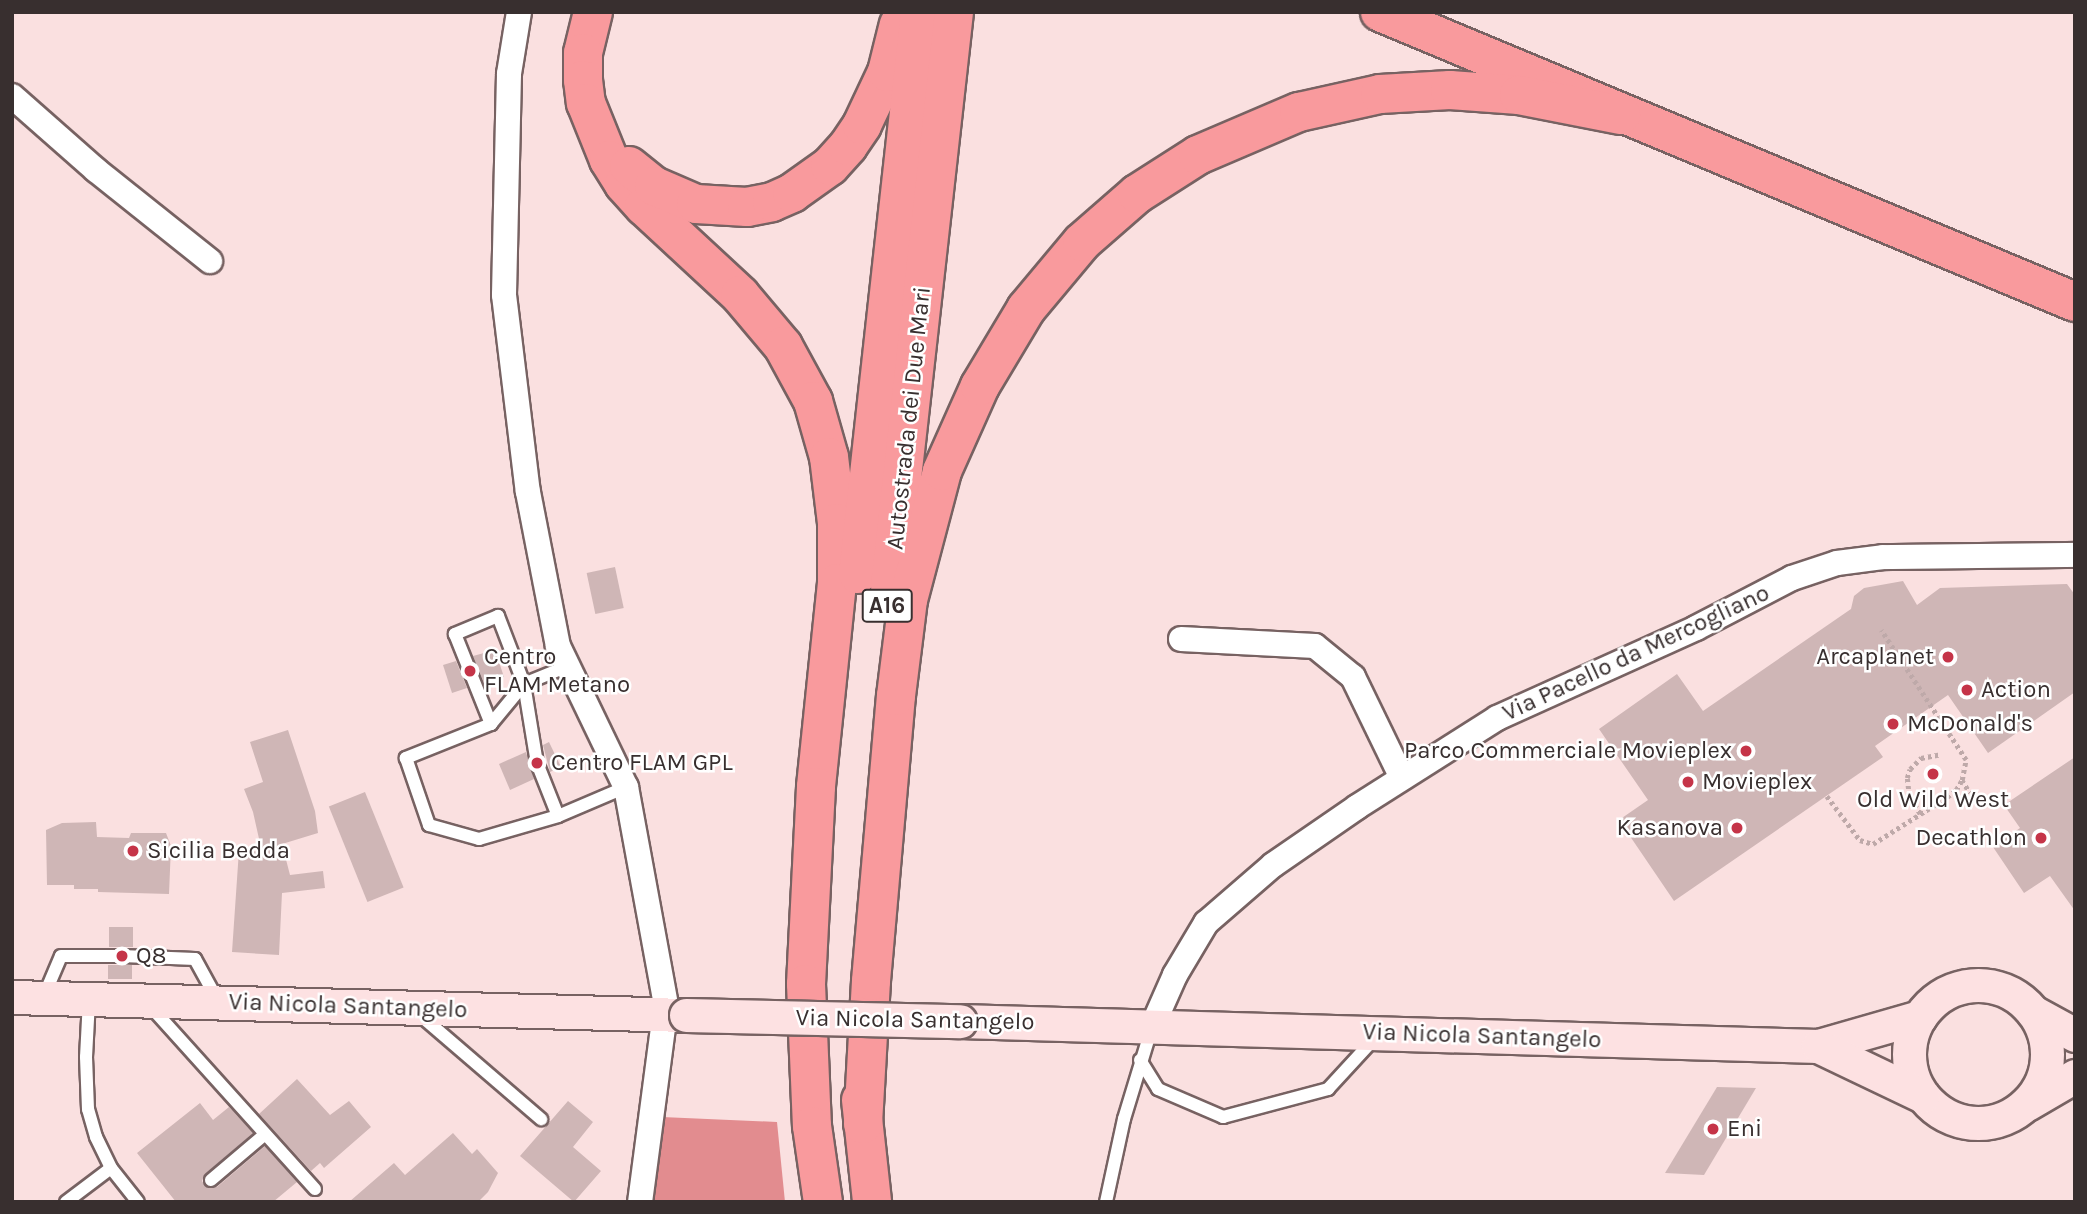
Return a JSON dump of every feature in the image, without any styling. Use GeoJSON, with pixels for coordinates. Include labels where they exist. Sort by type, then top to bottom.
{"type":"FeatureCollection","features":[{"type":"Feature","properties":{"kind":"highway"},"geometry":{"type":"LineString","coordinates":[[593,12],[583,53],[583,79],[586,103],[609,160],[624,184],[740,295],[783,346],[813,401],[828,457],[837,523],[837,583],[816,788],[806,984],[811,1114],[824,1202]]}},
{"type":"Feature","properties":{"kind":"highway"},"geometry":{"type":"LineString","coordinates":[[596,131],[636,172],[675,197],[721,207],[772,202],[811,182],[848,146],[887,72],[901,12]]}},
{"type":"Feature","properties":{"kind":"highway","name":"Autostrada dei Due Mari"},"geometry":{"type":"LineString","coordinates":[[838,1202],[829,1125],[825,1056],[828,886],[845,691],[920,12]]}},
{"type":"Feature","properties":{"kind":"highway","name":"Autostrada dei Due Mari"},"geometry":{"type":"LineString","coordinates":[[872,1202],[863,1124],[859,982],[870,777],[954,12]]}},
{"type":"Feature","properties":{"kind":"highway"},"geometry":{"type":"LineString","coordinates":[[1380,12],[1621,115],[2075,302]]}},
{"type":"Feature","properties":{"kind":"highway"},"geometry":{"type":"LineString","coordinates":[[1424,12],[1469,48]]}},
{"type":"Feature","properties":{"kind":"highway"},"geometry":{"type":"LineString","coordinates":[[863,1124],[871,981],[896,696],[908,600],[942,471],[980,386],[1026,309],[1082,242],[1137,194],[1198,155],[1299,113],[1380,94],[1450,90],[1519,94],[1621,115]]}},
{"type":"Feature","properties":{"kind":"main road","name":"Via Nicola Santangelo"},"geometry":{"type":"LineString","coordinates":[[1923,1096],[1913,1077],[1909,1057],[1911,1036],[1920,1017],[1934,1000],[1952,989],[1974,985],[1995,987],[2015,996],[2033,1012],[2075,1035]]}},
{"type":"Feature","properties":{"kind":"main road","name":"Via Nicola Santangelo"},"geometry":{"type":"LineString","coordinates":[[28,997],[1818,1046],[1920,1017]]}},
{"type":"Feature","properties":{"kind":"main road"},"geometry":{"type":"LineString","coordinates":[[2022,1107],[2036,1092],[2045,1073],[2047,1052],[2043,1031],[2033,1012]]}},
{"type":"Feature","properties":{"kind":"main road","name":"Via Nicola Santangelo"},"geometry":{"type":"LineString","coordinates":[[1818,1046],[1923,1096],[1940,1112],[1961,1121],[1982,1123],[2003,1118],[2075,1076]]}},
{"type":"Feature","properties":{"kind":"street"},"geometry":{"type":"LineString","coordinates":[[519,12],[509,74],[504,295],[528,492],[558,646],[626,787],[657,950],[676,1015],[639,1202]]}},
{"type":"Feature","properties":{"kind":"street"},"geometry":{"type":"LineString","coordinates":[[12,96],[96,170],[210,261]]}},
{"type":"Feature","properties":{"kind":"street","name":"Via Pacello da Mercogliano"},"geometry":{"type":"LineString","coordinates":[[1152,1027],[1175,975],[1206,923],[1273,864],[1497,718],[1684,634],[1792,578],[1837,562],[1883,558],[2075,555]]}},
{"type":"Feature","properties":{"kind":"street"},"geometry":{"type":"LineString","coordinates":[[1181,639],[1315,646],[1353,677],[1402,778]]}},
{"type":"Feature","properties":{"kind":"lane"},"geometry":{"type":"LineString","coordinates":[[491,724],[456,634],[498,616],[524,684],[537,763],[558,816]]}},
{"type":"Feature","properties":{"kind":"lane"},"geometry":{"type":"LineString","coordinates":[[568,666],[524,684],[491,724],[406,758],[429,825],[479,839],[558,816],[626,787]]}},
{"type":"Feature","properties":{"kind":"lane"},"geometry":{"type":"LineString","coordinates":[[28,997],[61,956],[122,956],[195,959],[218,1003]]}},
{"type":"Feature","properties":{"kind":"lane"},"geometry":{"type":"LineString","coordinates":[[89,1000],[86,1057],[88,1109],[96,1137],[111,1168],[138,1202]]}},
{"type":"Feature","properties":{"kind":"lane"},"geometry":{"type":"LineString","coordinates":[[145,1001],[315,1189]]}},
{"type":"Feature","properties":{"kind":"lane"},"geometry":{"type":"LineString","coordinates":[[412,1008],[541,1119]]}},
{"type":"Feature","properties":{"kind":"lane"},"geometry":{"type":"LineString","coordinates":[[1106,1202],[1140,1059],[1152,1027]]}},
{"type":"Feature","properties":{"kind":"lane"},"geometry":{"type":"LineString","coordinates":[[1140,1059],[1158,1089],[1223,1117],[1328,1089],[1379,1033]]}},
{"type":"Feature","properties":{"kind":"lane"},"geometry":{"type":"LineString","coordinates":[[211,1180],[264,1135]]}},
{"type":"Feature","properties":{"kind":"lane"},"geometry":{"type":"LineString","coordinates":[[66,1202],[111,1168]]}},
{"type":"Feature","properties":{"kind":"path"},"geometry":{"type":"LineString","coordinates":[[1827,796],[1860,840],[1868,844],[1956,790],[1962,780],[1966,760],[1881,630]]}},
{"type":"Feature","properties":{"kind":"path"},"geometry":{"type":"LineString","coordinates":[[1920,814],[1909,796],[1907,778],[1910,769],[1921,758],[1941,754]]}},
{"type":"Feature","properties":{"kind":"path"},"geometry":{"type":"LineString","coordinates":[[1962,780],[1970,793]]}},
{"type":"Feature","properties":{"kind":"shaded area"},"geometry":{"type":"Polygon","coordinates":[[[662,1117],[777,1122],[785,1202],[648,1202],[662,1117]]]}},
{"type":"Feature","properties":{"kind":"building"},"geometry":{"type":"Polygon","coordinates":[[[615,567],[624,608],[595,614],[587,573],[615,567]]]}},
{"type":"Feature","properties":{"kind":"building","name":"Parco Commerciale Movieplex"},"geometry":{"type":"Polygon","coordinates":[[[1903,581],[1917,605],[1940,588],[2067,584],[2075,595],[2075,692],[1988,753],[1948,695],[1875,746],[1883,757],[1674,901],[1619,820],[1648,800],[1599,729],[1677,674],[1703,711],[1851,609],[1854,596],[1864,588],[1903,581]]]}},
{"type":"Feature","properties":{"kind":"building"},"geometry":{"type":"Polygon","coordinates":[[[495,650],[504,677],[484,683],[473,656],[495,650]]]}},
{"type":"Feature","properties":{"kind":"building"},"geometry":{"type":"Polygon","coordinates":[[[456,661],[467,688],[452,693],[443,665],[456,661]]]}},
{"type":"Feature","properties":{"kind":"building"},"geometry":{"type":"Polygon","coordinates":[[[288,730],[315,811],[318,833],[282,844],[290,875],[323,871],[325,888],[282,893],[279,955],[232,952],[239,850],[262,852],[253,812],[244,789],[263,782],[250,742],[288,730]]]}},
{"type":"Feature","properties":{"kind":"building"},"geometry":{"type":"Polygon","coordinates":[[[549,742],[561,767],[550,772],[543,745],[549,742]]]}},
{"type":"Feature","properties":{"kind":"building"},"geometry":{"type":"Polygon","coordinates":[[[526,752],[534,779],[510,790],[499,764],[526,752]]]}},
{"type":"Feature","properties":{"kind":"building","name":"Decathlon"},"geometry":{"type":"Polygon","coordinates":[[[2075,757],[2075,911],[2050,876],[2024,893],[1993,847],[2020,828],[2004,805],[2075,757]]]}},
{"type":"Feature","properties":{"kind":"building"},"geometry":{"type":"Polygon","coordinates":[[[365,792],[404,887],[367,902],[329,807],[365,792]]]}},
{"type":"Feature","properties":{"kind":"building"},"geometry":{"type":"Polygon","coordinates":[[[96,822],[97,837],[129,838],[131,833],[166,833],[171,846],[169,894],[98,892],[98,889],[74,889],[74,885],[47,885],[46,830],[62,823],[96,822]]]}},
{"type":"Feature","properties":{"kind":"building"},"geometry":{"type":"Polygon","coordinates":[[[109,927],[133,927],[133,947],[109,947],[109,927]]]}},
{"type":"Feature","properties":{"kind":"building"},"geometry":{"type":"Polygon","coordinates":[[[108,965],[132,965],[132,979],[108,979],[108,965]]]}},
{"type":"Feature","properties":{"kind":"building"},"geometry":{"type":"Polygon","coordinates":[[[297,1079],[330,1115],[349,1101],[371,1127],[324,1168],[320,1163],[311,1171],[259,1114],[297,1079]]]}},
{"type":"Feature","properties":{"kind":"building"},"geometry":{"type":"Polygon","coordinates":[[[1717,1087],[1756,1088],[1704,1175],[1665,1173],[1717,1087]]]}},
{"type":"Feature","properties":{"kind":"building"},"geometry":{"type":"Polygon","coordinates":[[[568,1101],[593,1122],[573,1147],[601,1171],[574,1202],[520,1156],[568,1101]]]}},
{"type":"Feature","properties":{"kind":"building"},"geometry":{"type":"Polygon","coordinates":[[[200,1103],[213,1120],[229,1107],[253,1133],[205,1174],[202,1181],[205,1186],[217,1187],[265,1146],[297,1182],[273,1202],[176,1202],[137,1153],[200,1103]]]}},
{"type":"Feature","properties":{"kind":"building"},"geometry":{"type":"Polygon","coordinates":[[[453,1133],[472,1154],[477,1149],[498,1173],[488,1192],[478,1202],[349,1202],[394,1163],[405,1175],[453,1133]]]}},
{"type":"Feature","properties":{"kind":"place","name":"Arcaplanet"},"geometry":{"type":"Point","coordinates":[1948,657]}},
{"type":"Feature","properties":{"kind":"place","name":"Centro FLAM Metano"},"geometry":{"type":"Point","coordinates":[470,671]}},
{"type":"Feature","properties":{"kind":"place","name":"Action"},"geometry":{"type":"Point","coordinates":[1967,690]}},
{"type":"Feature","properties":{"kind":"place","name":"McDonald's"},"geometry":{"type":"Point","coordinates":[1893,724]}},
{"type":"Feature","properties":{"kind":"place","name":"Parco Commerciale Movieplex"},"geometry":{"type":"Point","coordinates":[1746,751]}},
{"type":"Feature","properties":{"kind":"place","name":"Centro FLAM GPL"},"geometry":{"type":"Point","coordinates":[537,763]}},
{"type":"Feature","properties":{"kind":"place","name":"Old Wild West"},"geometry":{"type":"Point","coordinates":[1933,774]}},
{"type":"Feature","properties":{"kind":"place","name":"Movieplex"},"geometry":{"type":"Point","coordinates":[1688,782]}},
{"type":"Feature","properties":{"kind":"place","name":"Kasanova"},"geometry":{"type":"Point","coordinates":[1737,828]}},
{"type":"Feature","properties":{"kind":"place","name":"Decathlon"},"geometry":{"type":"Point","coordinates":[2041,838]}},
{"type":"Feature","properties":{"kind":"place","name":"Sicilia Bedda"},"geometry":{"type":"Point","coordinates":[133,851]}},
{"type":"Feature","properties":{"kind":"place","name":"Q8"},"geometry":{"type":"Point","coordinates":[122,956]}},
{"type":"Feature","properties":{"kind":"place","name":"Eni"},"geometry":{"type":"Point","coordinates":[1713,1129]}}]}
